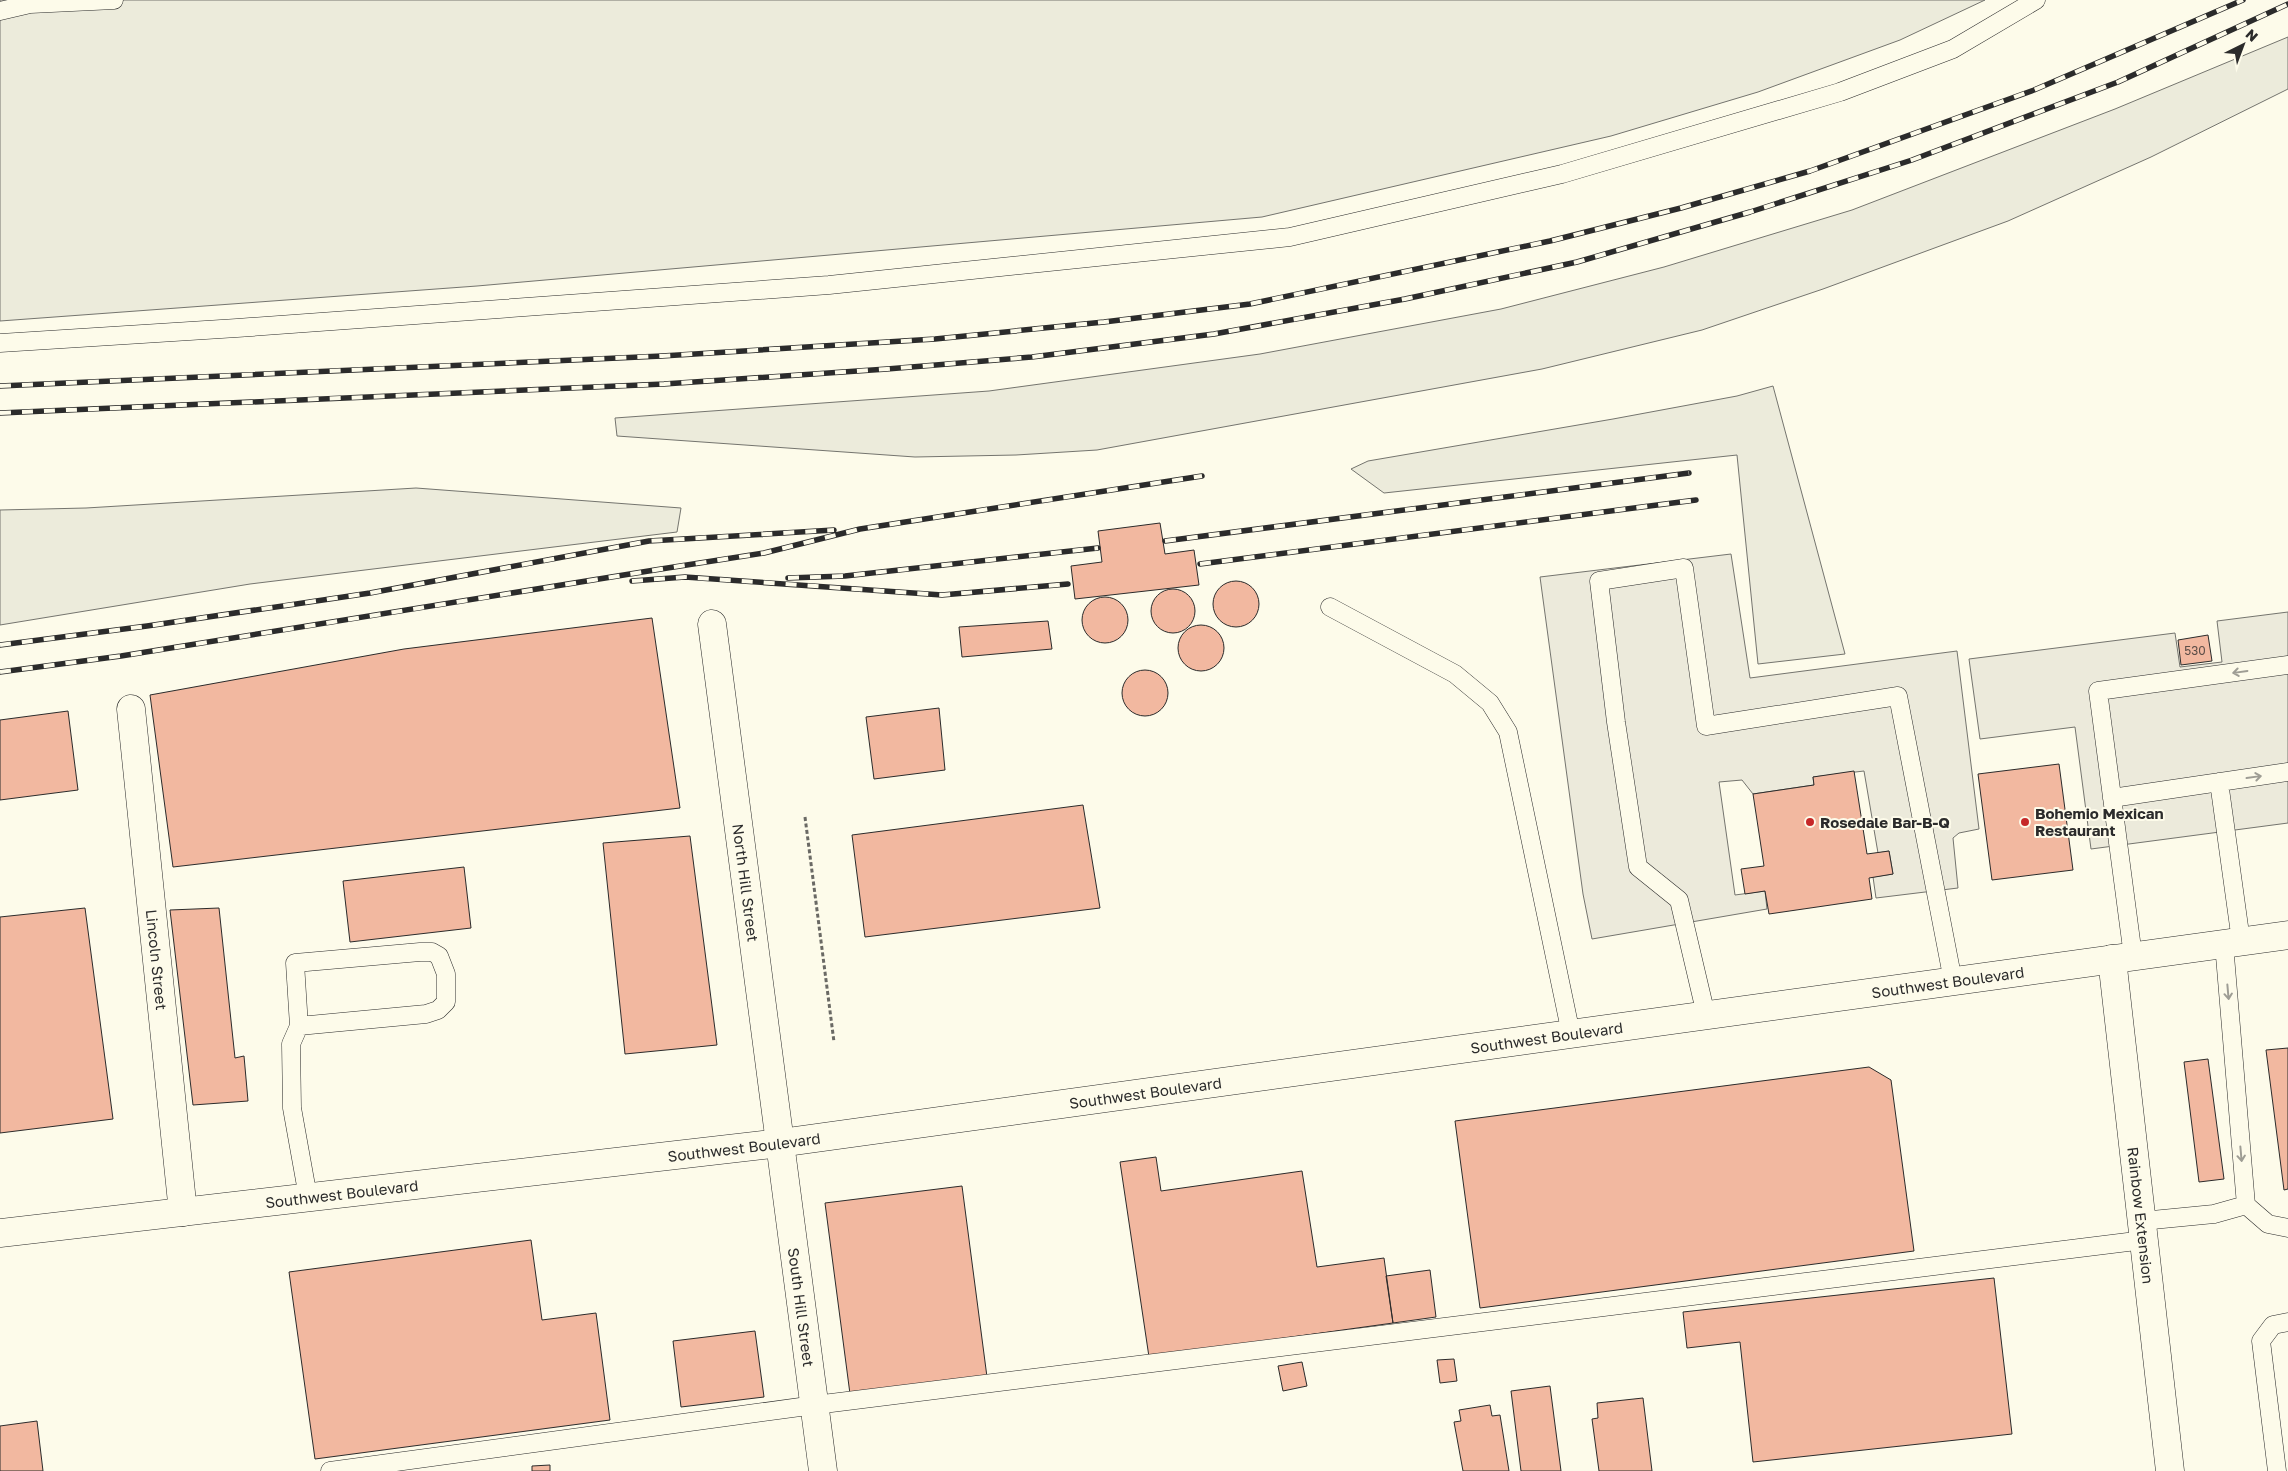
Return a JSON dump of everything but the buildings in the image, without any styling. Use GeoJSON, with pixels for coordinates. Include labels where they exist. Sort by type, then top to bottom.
{"type":"FeatureCollection","features":[{"type":"Feature","properties":{"kind":"main road","name":"North Hill Street"},"geometry":{"type":"LineString","coordinates":[[712,624],[780,1143]]}},
{"type":"Feature","properties":{"kind":"main road","name":"Lincoln Street"},"geometry":{"type":"LineString","coordinates":[[131,709],[183,1212]]}},
{"type":"Feature","properties":{"kind":"main road","name":"Southwest Boulevard"},"geometry":{"type":"LineString","coordinates":[[0,1233],[780,1143],[2288,935]]}},
{"type":"Feature","properties":{"kind":"main road","name":"Rainbow Extension"},"geometry":{"type":"LineString","coordinates":[[2122,957],[2143,1230],[2170,1471]]}},
{"type":"Feature","properties":{"kind":"main road","name":"South Hill Street"},"geometry":{"type":"LineString","coordinates":[[780,1143],[823,1471]]}},
{"type":"Feature","properties":{"kind":"lane"},"geometry":{"type":"LineString","coordinates":[[0,11],[30,4],[114,0]]}},
{"type":"Feature","properties":{"kind":"lane"},"geometry":{"type":"LineString","coordinates":[[0,343],[237,328],[829,285],[1290,237],[1562,174],[1840,92],[1953,49],[2036,0]]}},
{"type":"Feature","properties":{"kind":"lane"},"geometry":{"type":"LineString","coordinates":[[1706,1015],[1679,900],[1638,867],[1616,722],[1600,581],[1684,568],[1706,726],[1898,696],[1953,981]]}},
{"type":"Feature","properties":{"kind":"lane"},"geometry":{"type":"LineString","coordinates":[[1330,608],[1455,674],[1490,703],[1508,732],[1571,1034]]}},
{"type":"Feature","properties":{"kind":"lane"},"geometry":{"type":"LineString","coordinates":[[2122,957],[2112,798],[2098,691],[2288,665]]}},
{"type":"Feature","properties":{"kind":"lane"},"geometry":{"type":"LineString","coordinates":[[2112,798],[2288,772]]}},
{"type":"Feature","properties":{"kind":"lane"},"geometry":{"type":"LineString","coordinates":[[2219,782],[2232,942],[2246,1205],[2268,1224],[2288,1228]]}},
{"type":"Feature","properties":{"kind":"lane"},"geometry":{"type":"LineString","coordinates":[[299,1026],[426,1014],[438,1010],[446,1002],[446,974],[439,956],[432,952],[420,952],[295,963],[299,1026],[291,1044],[292,1108],[308,1197]]}},
{"type":"Feature","properties":{"kind":"lane"},"geometry":{"type":"LineString","coordinates":[[330,1471],[815,1405],[2143,1230],[2246,1205]]}},
{"type":"Feature","properties":{"kind":"lane"},"geometry":{"type":"LineString","coordinates":[[2277,1471],[2261,1341],[2273,1325],[2288,1322]]}},
{"type":"Feature","properties":{"kind":"path"},"geometry":{"type":"LineString","coordinates":[[805,817],[834,1042]]}},
{"type":"Feature","properties":{"kind":"shaded area"},"geometry":{"type":"Polygon","coordinates":[[[0,0],[1985,0],[1900,40],[1758,92],[1611,136],[1262,217],[477,286],[0,321],[0,0]]]}},
{"type":"Feature","properties":{"kind":"shaded area"},"geometry":{"type":"Polygon","coordinates":[[[2288,37],[2288,89],[2151,157],[2008,221],[1823,289],[1702,330],[1542,369],[1097,450],[1016,455],[915,457],[617,436],[615,418],[989,391],[1260,354],[1501,309],[1664,267],[1852,210],[2115,109],[2288,37]]]}},
{"type":"Feature","properties":{"kind":"shaded area"},"geometry":{"type":"Polygon","coordinates":[[[1773,386],[1845,654],[1758,664],[1737,455],[1384,493],[1351,469],[1368,461],[1613,419],[1737,396],[1773,386]]]}},
{"type":"Feature","properties":{"kind":"shaded area"},"geometry":{"type":"Polygon","coordinates":[[[416,488],[681,508],[677,532],[250,584],[0,625],[0,510],[86,508],[416,488]]]}},
{"type":"Feature","properties":{"kind":"shaded area"},"geometry":{"type":"Polygon","coordinates":[[[1731,554],[1750,678],[1957,651],[1979,829],[1959,833],[1953,838],[1958,888],[1876,898],[1873,877],[1893,874],[1889,851],[1878,853],[1864,771],[1813,777],[1814,785],[1753,794],[1742,780],[1719,782],[1735,895],[1765,891],[1767,909],[1592,939],[1583,894],[1540,577],[1731,554]]]}},
{"type":"Feature","properties":{"kind":"shaded area"},"geometry":{"type":"Polygon","coordinates":[[[2288,612],[2288,823],[2091,849],[2075,727],[1980,739],[1969,659],[2175,633],[2180,667],[2222,662],[2217,621],[2288,612]]]}},
{"type":"Feature","properties":{"kind":"railway"},"geometry":{"type":"LineString","coordinates":[[0,386],[662,356],[935,339],[1104,322],[1250,304],[1550,241],[1681,208],[1810,171],[2034,90],[2243,0]]}},
{"type":"Feature","properties":{"kind":"railway"},"geometry":{"type":"LineString","coordinates":[[0,413],[664,384],[1032,357],[1214,334],[1405,299],[1577,262],[1750,212],[1912,160],[2118,82],[2288,4]]}},
{"type":"Feature","properties":{"kind":"railway"},"geometry":{"type":"LineString","coordinates":[[1165,541],[1689,473]]}},
{"type":"Feature","properties":{"kind":"railway"},"geometry":{"type":"LineString","coordinates":[[0,672],[121,656],[764,553],[860,529],[1202,476]]}},
{"type":"Feature","properties":{"kind":"railway"},"geometry":{"type":"LineString","coordinates":[[1200,564],[1696,500]]}},
{"type":"Feature","properties":{"kind":"railway"},"geometry":{"type":"LineString","coordinates":[[0,645],[147,626],[370,593],[649,541],[834,530]]}},
{"type":"Feature","properties":{"kind":"railway"},"geometry":{"type":"LineString","coordinates":[[788,578],[845,576],[1098,548]]}},
{"type":"Feature","properties":{"kind":"railway"},"geometry":{"type":"LineString","coordinates":[[632,581],[685,577],[942,595],[1068,584]]}},
{"type":"Feature","properties":{"kind":"place","name":"Rosedale Bar-B-Q"},"geometry":{"type":"Point","coordinates":[1810,822]}},
{"type":"Feature","properties":{"kind":"place","name":"Bohemio Mexican Restaurant"},"geometry":{"type":"Point","coordinates":[2025,822]}}]}
